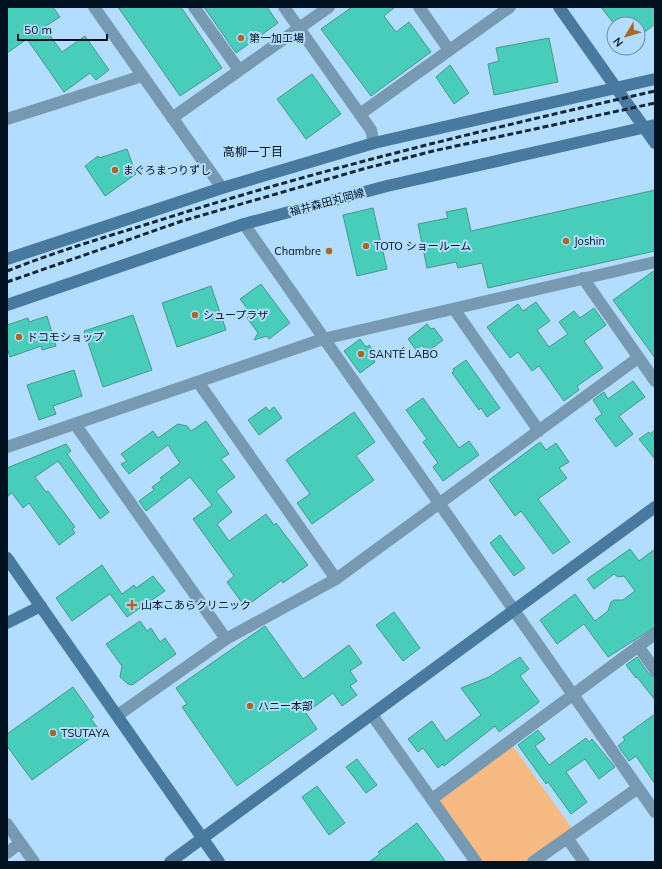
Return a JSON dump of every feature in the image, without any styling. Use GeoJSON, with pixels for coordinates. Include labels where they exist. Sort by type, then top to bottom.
{"type":"FeatureCollection","features":[{"type":"Feature","properties":{"kind":"main road"},"geometry":{"type":"LineString","coordinates":[[559,7],[618,88],[649,126],[655,143]]}},
{"type":"Feature","properties":{"kind":"main road"},"geometry":{"type":"LineString","coordinates":[[7,259],[222,188],[374,143],[655,79]]}},
{"type":"Feature","properties":{"kind":"main road","name":"福井森田丸岡線"},"geometry":{"type":"LineString","coordinates":[[7,305],[244,224],[388,186],[649,126]]}},
{"type":"Feature","properties":{"kind":"main road"},"geometry":{"type":"LineString","coordinates":[[170,862],[655,507]]}},
{"type":"Feature","properties":{"kind":"main road"},"geometry":{"type":"LineString","coordinates":[[7,558],[118,715],[219,862]]}},
{"type":"Feature","properties":{"kind":"main road"},"geometry":{"type":"LineString","coordinates":[[7,623],[41,606]]}},
{"type":"Feature","properties":{"kind":"street"},"geometry":{"type":"LineString","coordinates":[[94,7],[222,188]]}},
{"type":"Feature","properties":{"kind":"street"},"geometry":{"type":"LineString","coordinates":[[194,7],[239,70]]}},
{"type":"Feature","properties":{"kind":"street"},"geometry":{"type":"LineString","coordinates":[[284,7],[360,114],[370,130],[374,143]]}},
{"type":"Feature","properties":{"kind":"street"},"geometry":{"type":"LineString","coordinates":[[172,118],[329,7]]}},
{"type":"Feature","properties":{"kind":"street"},"geometry":{"type":"LineString","coordinates":[[419,7],[449,50]]}},
{"type":"Feature","properties":{"kind":"street"},"geometry":{"type":"LineString","coordinates":[[360,114],[510,7]]}},
{"type":"Feature","properties":{"kind":"street"},"geometry":{"type":"LineString","coordinates":[[7,120],[142,76]]}},
{"type":"Feature","properties":{"kind":"street"},"geometry":{"type":"LineString","coordinates":[[244,224],[655,812]]}},
{"type":"Feature","properties":{"kind":"street"},"geometry":{"type":"LineString","coordinates":[[7,447],[323,338],[655,262]]}},
{"type":"Feature","properties":{"kind":"street"},"geometry":{"type":"LineString","coordinates":[[583,278],[655,381]]}},
{"type":"Feature","properties":{"kind":"street"},"geometry":{"type":"LineString","coordinates":[[454,309],[539,431]]}},
{"type":"Feature","properties":{"kind":"street"},"geometry":{"type":"LineString","coordinates":[[118,715],[226,639],[336,579],[638,358]]}},
{"type":"Feature","properties":{"kind":"street"},"geometry":{"type":"LineString","coordinates":[[198,382],[336,579]]}},
{"type":"Feature","properties":{"kind":"street"},"geometry":{"type":"LineString","coordinates":[[75,424],[226,639]]}},
{"type":"Feature","properties":{"kind":"street"},"geometry":{"type":"LineString","coordinates":[[432,798],[655,634]]}},
{"type":"Feature","properties":{"kind":"street"},"geometry":{"type":"LineString","coordinates":[[638,646],[655,670]]}},
{"type":"Feature","properties":{"kind":"street"},"geometry":{"type":"LineString","coordinates":[[372,715],[476,862]]}},
{"type":"Feature","properties":{"kind":"street"},"geometry":{"type":"LineString","coordinates":[[533,862],[638,788]]}},
{"type":"Feature","properties":{"kind":"street"},"geometry":{"type":"LineString","coordinates":[[7,824],[34,862]]}},
{"type":"Feature","properties":{"kind":"street"},"geometry":{"type":"LineString","coordinates":[[567,838],[584,862]]}},
{"type":"Feature","properties":{"kind":"street"},"geometry":{"type":"LineString","coordinates":[[7,853],[20,843]]}},
{"type":"Feature","properties":{"kind":"shaded area"},"geometry":{"type":"Polygon","coordinates":[[[512,745],[572,828],[524,862],[483,862],[440,803],[441,797],[512,745]]]}},
{"type":"Feature","properties":{"kind":"building"},"geometry":{"type":"Polygon","coordinates":[[[7,7],[53,7],[60,17],[44,27],[62,52],[85,36],[109,70],[96,80],[90,73],[64,92],[27,39],[7,53],[7,7]]]}},
{"type":"Feature","properties":{"kind":"building"},"geometry":{"type":"Polygon","coordinates":[[[118,7],[181,7],[222,68],[180,96],[118,7]]]}},
{"type":"Feature","properties":{"kind":"building","name":"第一加工場"},"geometry":{"type":"Polygon","coordinates":[[[204,7],[267,7],[278,23],[236,53],[204,7]]]}},
{"type":"Feature","properties":{"kind":"building"},"geometry":{"type":"Polygon","coordinates":[[[352,7],[395,7],[384,16],[396,32],[409,22],[431,52],[371,96],[321,29],[352,7]]]}},
{"type":"Feature","properties":{"kind":"building"},"geometry":{"type":"Polygon","coordinates":[[[601,7],[655,7],[655,24],[646,31],[646,16],[608,16],[601,7]]]}},
{"type":"Feature","properties":{"kind":"building"},"geometry":{"type":"Polygon","coordinates":[[[549,38],[558,82],[494,95],[488,64],[499,61],[496,48],[549,38]]]}},
{"type":"Feature","properties":{"kind":"building"},"geometry":{"type":"Polygon","coordinates":[[[450,65],[469,93],[454,104],[436,77],[450,65]]]}},
{"type":"Feature","properties":{"kind":"building"},"geometry":{"type":"Polygon","coordinates":[[[312,74],[341,114],[306,139],[277,99],[312,74]]]}},
{"type":"Feature","properties":{"kind":"building"},"geometry":{"type":"Polygon","coordinates":[[[127,149],[136,174],[105,196],[85,166],[98,156],[99,158],[127,149]]]}},
{"type":"Feature","properties":{"kind":"building","name":"Joshin"},"geometry":{"type":"Polygon","coordinates":[[[655,190],[655,251],[488,288],[482,263],[458,268],[456,262],[427,268],[418,224],[448,218],[446,212],[466,208],[471,231],[655,190]]]}},
{"type":"Feature","properties":{"kind":"building"},"geometry":{"type":"Polygon","coordinates":[[[373,208],[387,269],[357,276],[343,215],[373,208]]]}},
{"type":"Feature","properties":{"kind":"building"},"geometry":{"type":"Polygon","coordinates":[[[655,270],[655,358],[613,300],[655,270]]]}},
{"type":"Feature","properties":{"kind":"building"},"geometry":{"type":"Polygon","coordinates":[[[261,284],[290,323],[269,339],[267,336],[254,340],[258,333],[247,318],[251,314],[240,299],[261,284]]]}},
{"type":"Feature","properties":{"kind":"building"},"geometry":{"type":"Polygon","coordinates":[[[211,286],[226,330],[177,347],[162,303],[211,286]]]}},
{"type":"Feature","properties":{"kind":"building"},"geometry":{"type":"Polygon","coordinates":[[[536,302],[550,321],[537,330],[549,347],[568,334],[559,322],[574,311],[580,318],[594,308],[606,325],[584,341],[603,368],[577,386],[579,390],[564,401],[539,366],[532,371],[518,352],[510,358],[487,327],[518,304],[523,311],[536,302]]]}},
{"type":"Feature","properties":{"kind":"building"},"geometry":{"type":"Polygon","coordinates":[[[133,315],[152,370],[103,387],[84,331],[133,315]]]}},
{"type":"Feature","properties":{"kind":"building"},"geometry":{"type":"Polygon","coordinates":[[[47,316],[56,346],[42,350],[41,346],[10,357],[7,348],[7,325],[28,318],[29,322],[47,316]]]}},
{"type":"Feature","properties":{"kind":"building"},"geometry":{"type":"Polygon","coordinates":[[[427,324],[431,329],[434,328],[443,340],[427,352],[422,345],[416,350],[408,339],[427,324]]]}},
{"type":"Feature","properties":{"kind":"building"},"geometry":{"type":"Polygon","coordinates":[[[360,339],[366,347],[369,345],[377,355],[373,358],[375,362],[360,373],[344,351],[360,339]]]}},
{"type":"Feature","properties":{"kind":"building"},"geometry":{"type":"Polygon","coordinates":[[[466,360],[500,408],[487,417],[481,408],[479,410],[452,373],[454,371],[453,369],[466,360]]]}},
{"type":"Feature","properties":{"kind":"building"},"geometry":{"type":"Polygon","coordinates":[[[74,370],[82,396],[53,406],[56,414],[39,420],[27,385],[74,370]]]}},
{"type":"Feature","properties":{"kind":"building"},"geometry":{"type":"Polygon","coordinates":[[[633,381],[645,397],[619,416],[633,434],[616,447],[595,419],[602,414],[593,400],[604,392],[608,399],[633,381]]]}},
{"type":"Feature","properties":{"kind":"building"},"geometry":{"type":"Polygon","coordinates":[[[423,398],[459,448],[469,441],[479,455],[443,481],[433,467],[438,463],[423,442],[427,439],[406,410],[423,398]]]}},
{"type":"Feature","properties":{"kind":"building"},"geometry":{"type":"Polygon","coordinates":[[[266,407],[269,411],[274,407],[282,418],[259,435],[248,420],[266,407]]]}},
{"type":"Feature","properties":{"kind":"building"},"geometry":{"type":"Polygon","coordinates":[[[354,412],[375,442],[356,456],[374,480],[312,524],[297,503],[310,494],[286,460],[354,412]]]}},
{"type":"Feature","properties":{"kind":"building"},"geometry":{"type":"Polygon","coordinates":[[[206,421],[229,454],[221,459],[235,477],[216,491],[232,512],[217,524],[229,541],[266,514],[274,525],[276,523],[308,565],[283,583],[282,580],[245,607],[227,582],[234,576],[193,519],[212,505],[190,477],[146,511],[139,501],[154,490],[152,487],[162,480],[160,478],[180,463],[168,445],[129,474],[121,464],[127,461],[121,454],[153,431],[158,438],[178,424],[187,426],[191,431],[206,421]]]}},
{"type":"Feature","properties":{"kind":"building"},"geometry":{"type":"Polygon","coordinates":[[[655,430],[655,459],[639,439],[655,430]]]}},
{"type":"Feature","properties":{"kind":"building"},"geometry":{"type":"Polygon","coordinates":[[[540,442],[546,450],[556,443],[569,462],[559,468],[567,478],[538,499],[570,542],[553,554],[521,511],[515,516],[489,480],[540,442]]]}},
{"type":"Feature","properties":{"kind":"building"},"geometry":{"type":"Polygon","coordinates":[[[66,444],[71,451],[67,454],[109,512],[100,519],[58,461],[35,477],[46,492],[48,491],[75,527],[72,529],[75,533],[59,545],[29,503],[23,508],[12,493],[7,497],[7,468],[66,444]]]}},
{"type":"Feature","properties":{"kind":"building"},"geometry":{"type":"Polygon","coordinates":[[[500,535],[525,568],[514,576],[490,543],[500,535]]]}},
{"type":"Feature","properties":{"kind":"building"},"geometry":{"type":"Polygon","coordinates":[[[630,549],[639,561],[655,549],[655,627],[608,657],[584,624],[557,644],[540,620],[575,594],[595,621],[608,611],[611,602],[614,600],[623,600],[635,591],[624,576],[618,577],[614,574],[594,589],[587,579],[630,549]]]}},
{"type":"Feature","properties":{"kind":"building"},"geometry":{"type":"Polygon","coordinates":[[[102,565],[122,594],[134,585],[136,588],[153,576],[165,591],[127,617],[110,594],[72,621],[56,598],[102,565]]]}},
{"type":"Feature","properties":{"kind":"building"},"geometry":{"type":"Polygon","coordinates":[[[394,612],[420,648],[403,661],[376,625],[394,612]]]}},
{"type":"Feature","properties":{"kind":"building"},"geometry":{"type":"Polygon","coordinates":[[[140,621],[147,631],[151,628],[160,642],[165,638],[176,654],[132,685],[128,684],[120,677],[122,666],[106,644],[140,621]]]}},
{"type":"Feature","properties":{"kind":"building","name":"ハニー本部"},"geometry":{"type":"Polygon","coordinates":[[[265,626],[303,679],[349,645],[362,663],[350,671],[357,681],[350,686],[357,695],[342,706],[333,693],[306,713],[317,729],[237,786],[182,707],[187,704],[176,688],[265,626]]]}},
{"type":"Feature","properties":{"kind":"building"},"geometry":{"type":"Polygon","coordinates":[[[520,657],[529,669],[520,676],[539,701],[538,703],[499,732],[495,726],[444,766],[443,764],[438,768],[423,748],[418,752],[408,739],[432,721],[446,741],[481,715],[461,688],[489,677],[520,657]]]}},
{"type":"Feature","properties":{"kind":"building"},"geometry":{"type":"Polygon","coordinates":[[[637,657],[649,674],[655,677],[655,700],[626,665],[637,657]]]}},
{"type":"Feature","properties":{"kind":"building","name":"TSUTAYA"},"geometry":{"type":"Polygon","coordinates":[[[73,687],[94,717],[91,719],[100,731],[32,780],[7,746],[7,734],[73,687]]]}},
{"type":"Feature","properties":{"kind":"building"},"geometry":{"type":"Polygon","coordinates":[[[655,714],[655,784],[636,756],[629,761],[618,746],[625,740],[623,737],[655,714]]]}},
{"type":"Feature","properties":{"kind":"building"},"geometry":{"type":"Polygon","coordinates":[[[538,730],[545,739],[535,746],[549,765],[586,738],[589,742],[592,739],[615,767],[599,779],[585,759],[566,772],[587,802],[571,814],[548,782],[546,784],[518,745],[538,730]]]}},
{"type":"Feature","properties":{"kind":"building"},"geometry":{"type":"Polygon","coordinates":[[[357,759],[377,785],[366,793],[346,767],[357,759]]]}},
{"type":"Feature","properties":{"kind":"building"},"geometry":{"type":"Polygon","coordinates":[[[317,786],[345,823],[329,835],[302,797],[317,786]]]}},
{"type":"Feature","properties":{"kind":"building"},"geometry":{"type":"Polygon","coordinates":[[[417,823],[446,862],[369,862],[380,854],[378,852],[417,823]]]}},
{"type":"Feature","properties":{"kind":"railway"},"geometry":{"type":"LineString","coordinates":[[7,271],[43,257],[99,239],[341,167],[466,135],[655,91]]}},
{"type":"Feature","properties":{"kind":"railway"},"geometry":{"type":"LineString","coordinates":[[7,282],[182,221],[363,169],[433,151],[655,103]]}},
{"type":"Feature","properties":{"kind":"place","name":"第一加工場"},"geometry":{"type":"Point","coordinates":[241,38]}},
{"type":"Feature","properties":{"kind":"place","name":"まぐろまつりずし"},"geometry":{"type":"Point","coordinates":[115,170]}},
{"type":"Feature","properties":{"kind":"place","name":"Joshin"},"geometry":{"type":"Point","coordinates":[566,241]}},
{"type":"Feature","properties":{"kind":"place","name":"TOTO ショールーム"},"geometry":{"type":"Point","coordinates":[366,246]}},
{"type":"Feature","properties":{"kind":"place","name":"Chambre"},"geometry":{"type":"Point","coordinates":[329,251]}},
{"type":"Feature","properties":{"kind":"place","name":"シュープラザ"},"geometry":{"type":"Point","coordinates":[195,315]}},
{"type":"Feature","properties":{"kind":"place","name":"ドコモショップ"},"geometry":{"type":"Point","coordinates":[19,337]}},
{"type":"Feature","properties":{"kind":"place","name":"SANTÉ LABO"},"geometry":{"type":"Point","coordinates":[361,354]}},
{"type":"Feature","properties":{"kind":"place","name":"山本こあらクリニック"},"geometry":{"type":"Point","coordinates":[132,605]}},
{"type":"Feature","properties":{"kind":"place","name":"ハニー本部"},"geometry":{"type":"Point","coordinates":[250,706]}},
{"type":"Feature","properties":{"kind":"place","name":"TSUTAYA"},"geometry":{"type":"Point","coordinates":[53,733]}},
{"type":"Feature","properties":{"kind":"district","name":"高柳一丁目"},"geometry":{"type":"Point","coordinates":[253,151]}}]}
